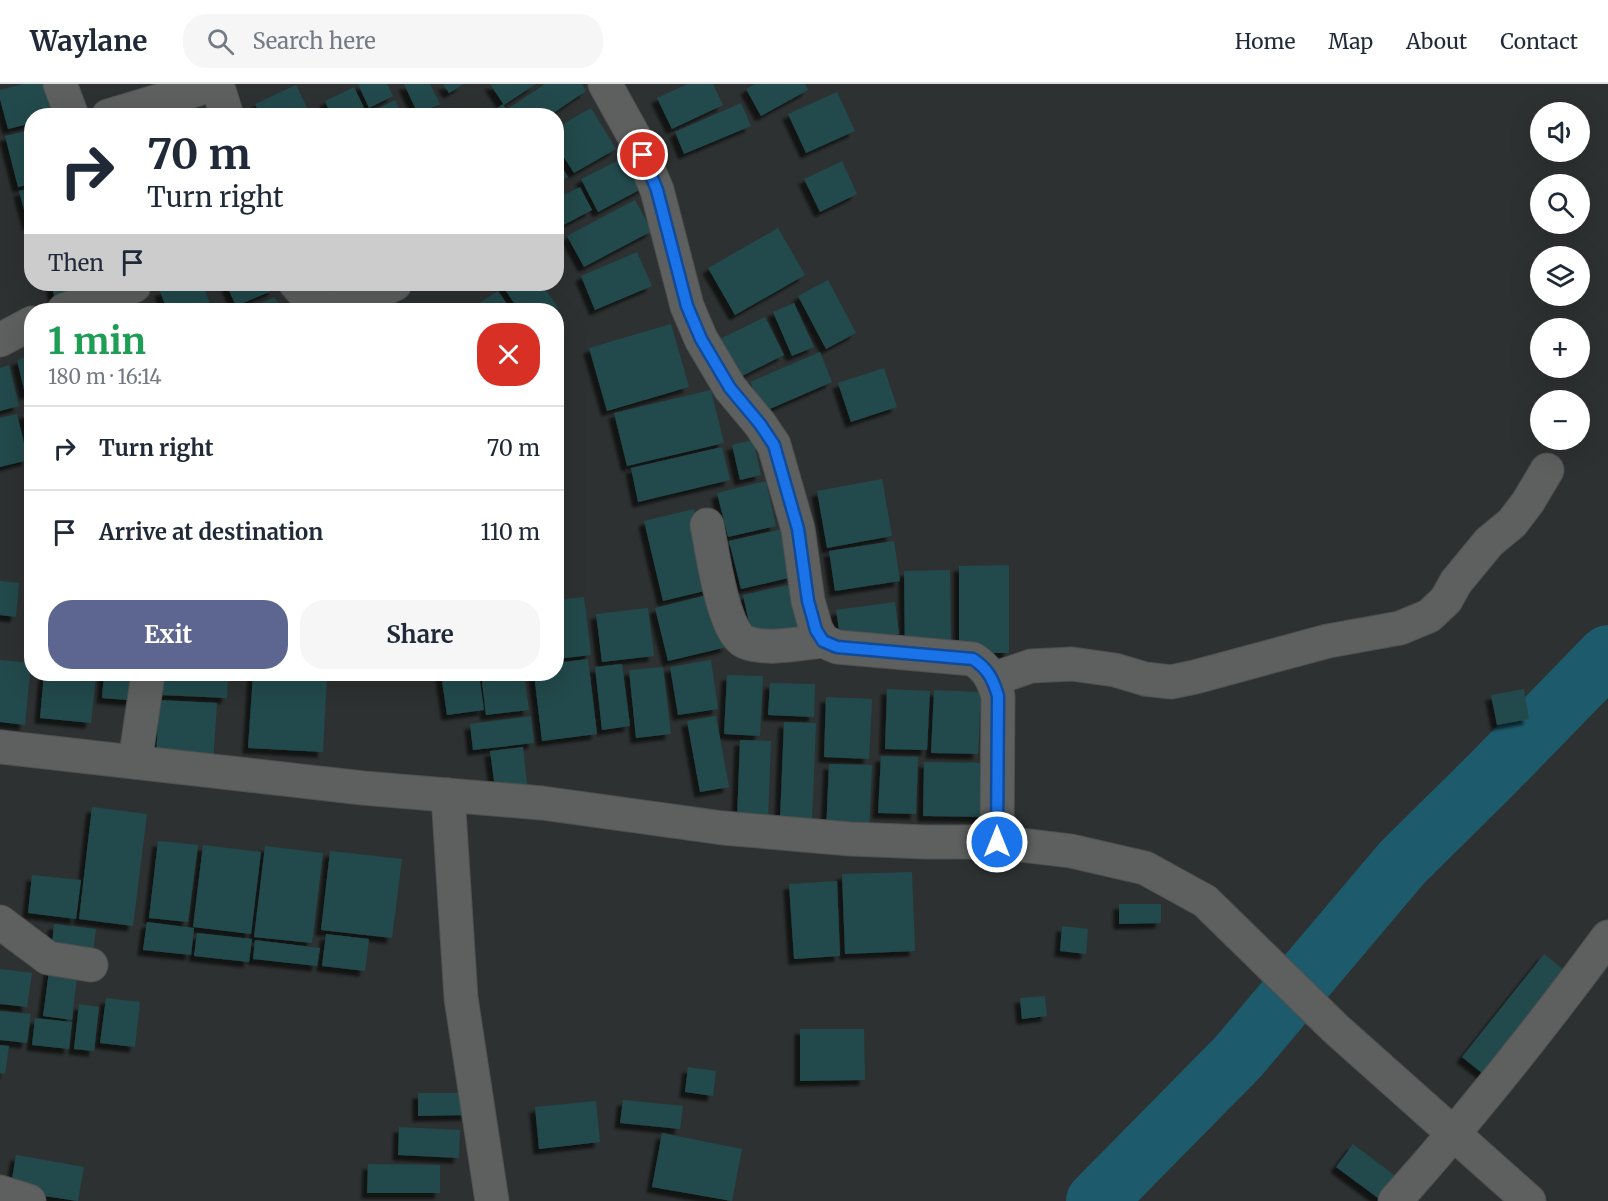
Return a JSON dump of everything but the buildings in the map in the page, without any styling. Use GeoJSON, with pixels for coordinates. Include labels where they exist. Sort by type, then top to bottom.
{"type":"FeatureCollection","features":[{"type":"Feature","properties":{"kind":"street"},"geometry":{"type":"LineString","coordinates":[[60,84],[69,108]]}},
{"type":"Feature","properties":{"kind":"street"},"geometry":{"type":"LineString","coordinates":[[135,108],[216,84],[224,108]]}},
{"type":"Feature","properties":{"kind":"street"},"geometry":{"type":"LineString","coordinates":[[605,84],[635,138],[657,190],[687,306],[701,339],[730,388],[774,445],[798,529],[808,601],[816,630],[823,641]]}},
{"type":"Feature","properties":{"kind":"street"},"geometry":{"type":"LineString","coordinates":[[303,291],[315,303]]}},
{"type":"Feature","properties":{"kind":"street"},"geometry":{"type":"LineString","coordinates":[[351,303],[379,291]]}},
{"type":"Feature","properties":{"kind":"street"},"geometry":{"type":"LineString","coordinates":[[94,303],[137,293]]}},
{"type":"Feature","properties":{"kind":"street"},"geometry":{"type":"LineString","coordinates":[[0,340],[24,327]]}},
{"type":"Feature","properties":{"kind":"street"},"geometry":{"type":"LineString","coordinates":[[993,680],[1031,666],[1072,664],[1171,682],[1328,641],[1400,628],[1429,616],[1446,600],[1456,582],[1489,542],[1512,523],[1547,470]]}},
{"type":"Feature","properties":{"kind":"street"},"geometry":{"type":"LineString","coordinates":[[707,525],[725,612],[735,634],[742,641],[760,646],[823,641],[837,647],[973,659],[984,666],[993,680],[998,696],[997,842]]}},
{"type":"Feature","properties":{"kind":"street"},"geometry":{"type":"LineString","coordinates":[[135,762],[147,681]]}},
{"type":"Feature","properties":{"kind":"street"},"geometry":{"type":"LineString","coordinates":[[0,747],[363,788],[542,803],[723,828],[850,839],[997,842],[1071,851],[1145,868],[1204,901],[1336,1029],[1529,1201]]}},
{"type":"Feature","properties":{"kind":"street"},"geometry":{"type":"LineString","coordinates":[[448,795],[461,998],[492,1201]]}},
{"type":"Feature","properties":{"kind":"street"},"geometry":{"type":"LineString","coordinates":[[0,922],[48,958],[91,965]]}},
{"type":"Feature","properties":{"kind":"street"},"geometry":{"type":"LineString","coordinates":[[1395,1201],[1454,1134],[1545,1022],[1608,937]]}},
{"type":"Feature","properties":{"kind":"street"},"geometry":{"type":"LineString","coordinates":[[0,1192],[29,1201]]}},
{"type":"Feature","properties":{"kind":"waterway"},"geometry":{"type":"LineString","coordinates":[[1096,1201],[1238,1057],[1402,863],[1608,655]]}},
{"type":"Feature","properties":{"kind":"route"},"geometry":{"type":"LineString","coordinates":[[643,155],[657,190],[687,306],[701,339],[730,388],[774,445],[780,461],[798,529],[808,601],[816,630],[823,641],[837,647],[869,648],[973,659],[984,666],[993,680],[998,696],[997,842]]}}]}
